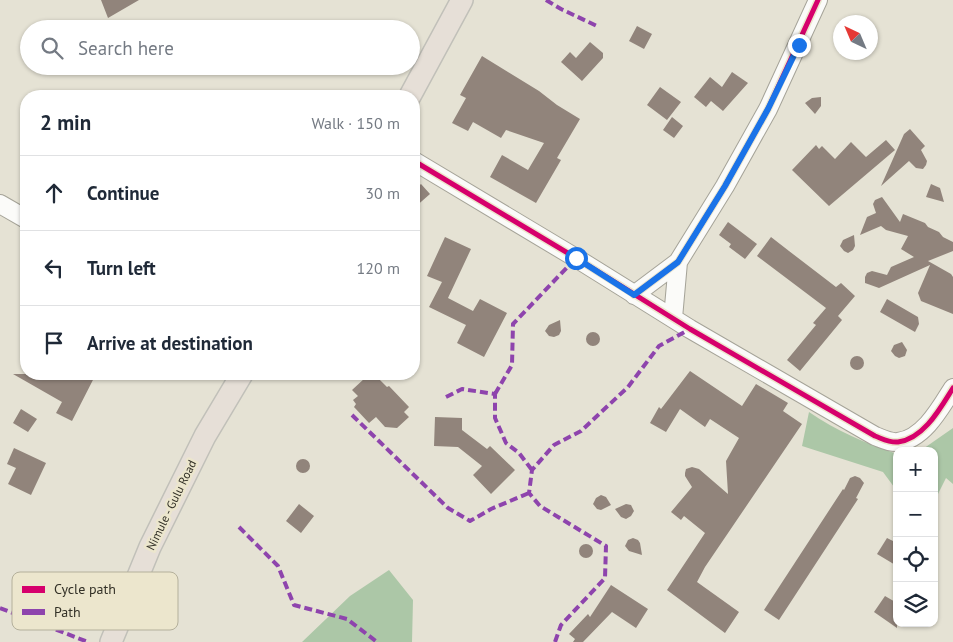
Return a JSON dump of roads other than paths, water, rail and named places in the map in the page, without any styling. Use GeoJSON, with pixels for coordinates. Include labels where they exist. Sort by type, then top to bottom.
{"type":"FeatureCollection","features":[{"type":"Feature","properties":{"kind":"main road"},"geometry":{"type":"LineString","coordinates":[[413,90],[462,0]]}},
{"type":"Feature","properties":{"kind":"main road","name":"Nimule - Gulu Road"},"geometry":{"type":"LineString","coordinates":[[141,572],[155,538],[205,436],[238,380]]}},
{"type":"Feature","properties":{"kind":"main road","name":"Nimule - Gulu Road"},"geometry":{"type":"LineString","coordinates":[[111,642],[116,630]]}},
{"type":"Feature","properties":{"kind":"street"},"geometry":{"type":"LineString","coordinates":[[634,295],[678,262],[725,186],[768,109],[818,0]]}},
{"type":"Feature","properties":{"kind":"street"},"geometry":{"type":"LineString","coordinates":[[420,165],[634,295],[875,436],[887,441],[898,442],[910,438],[922,430],[937,413],[953,388]]}},
{"type":"Feature","properties":{"kind":"street"},"geometry":{"type":"LineString","coordinates":[[0,204],[20,216]]}},
{"type":"Feature","properties":{"kind":"street"},"geometry":{"type":"LineString","coordinates":[[673,318],[678,262]]}}]}
